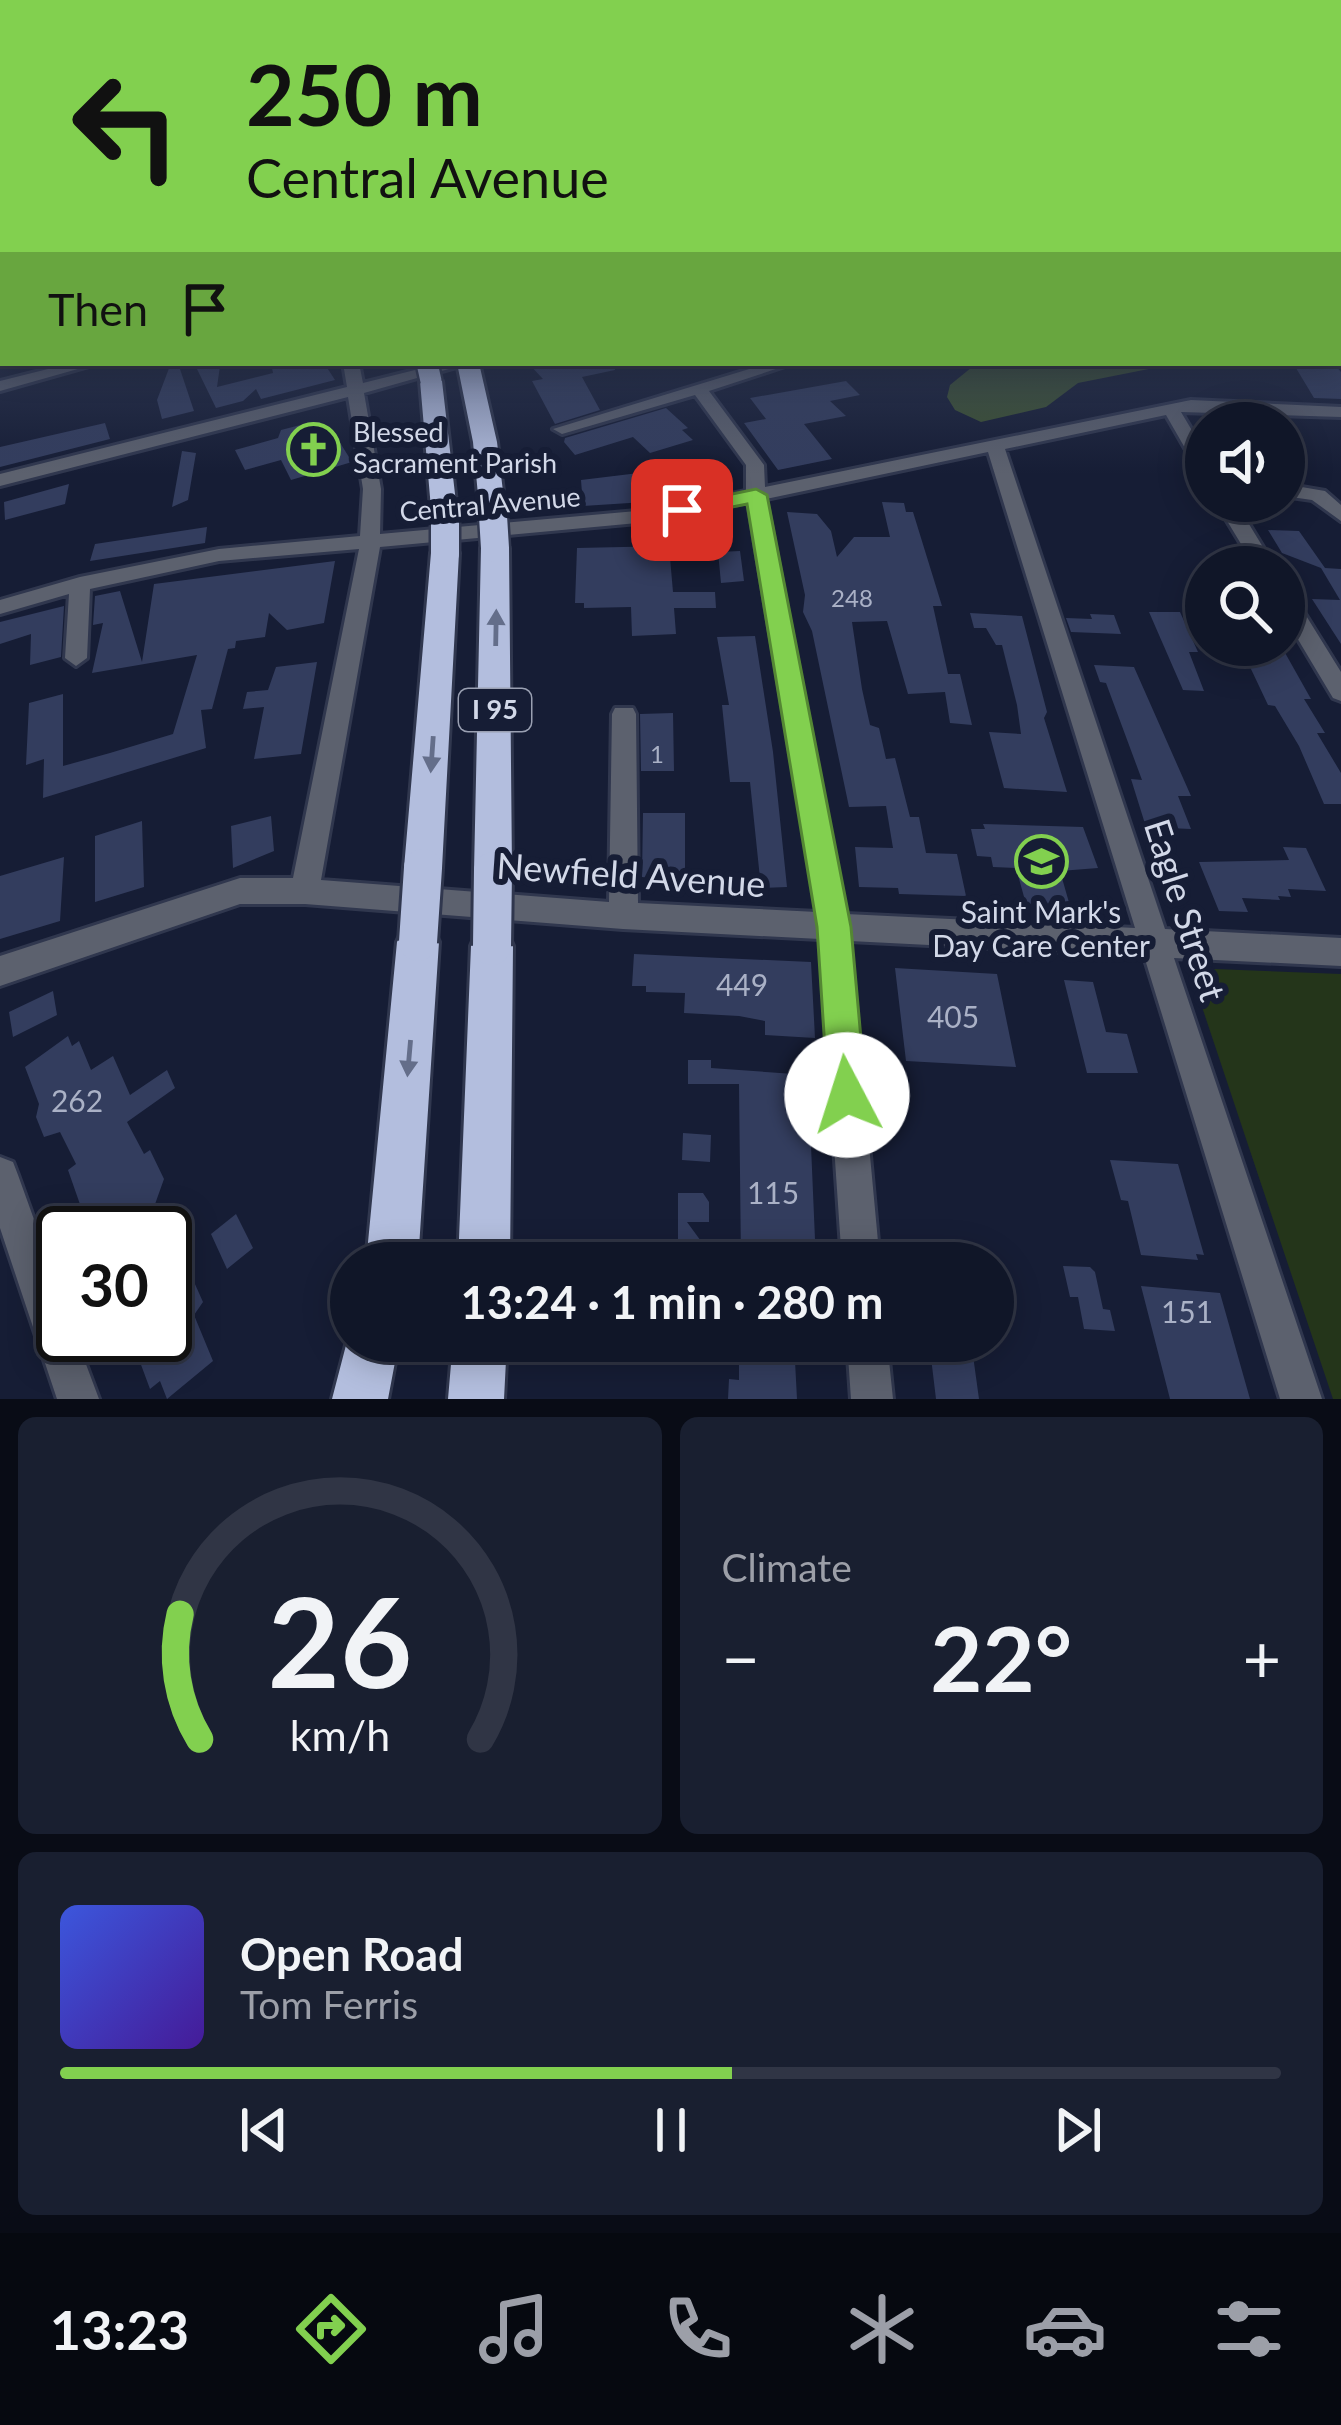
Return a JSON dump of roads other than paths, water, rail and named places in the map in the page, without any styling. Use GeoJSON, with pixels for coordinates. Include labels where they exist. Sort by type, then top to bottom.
{"type":"FeatureCollection","features":[{"type":"Feature","properties":{"kind":"highway","name":"I 95"},"geometry":{"type":"LineString","coordinates":[[466,366],[494,532],[485,1242]]}},
{"type":"Feature","properties":{"kind":"highway","name":"I 95"},"geometry":{"type":"LineString","coordinates":[[393,1242],[445,537],[429,372]]}},
{"type":"Feature","properties":{"kind":"highway"},"geometry":{"type":"LineString","coordinates":[[491,1015],[496,1242]]}},
{"type":"Feature","properties":{"kind":"highway"},"geometry":{"type":"LineString","coordinates":[[360,1399],[368,1362]]}},
{"type":"Feature","properties":{"kind":"highway"},"geometry":{"type":"LineString","coordinates":[[377,1399],[381,1362]]}},
{"type":"Feature","properties":{"kind":"highway"},"geometry":{"type":"LineString","coordinates":[[476,1399],[479,1362]]}},
{"type":"Feature","properties":{"kind":"highway"},"geometry":{"type":"LineString","coordinates":[[498,1362],[499,1399]]}},
{"type":"Feature","properties":{"kind":"street"},"geometry":{"type":"LineString","coordinates":[[0,386],[77,366]]}},
{"type":"Feature","properties":{"kind":"street"},"geometry":{"type":"LineString","coordinates":[[305,891],[370,544],[372,489],[352,366]]}},
{"type":"Feature","properties":{"kind":"street"},"geometry":{"type":"LineString","coordinates":[[0,480],[466,366]]}},
{"type":"Feature","properties":{"kind":"street"},"geometry":{"type":"LineString","coordinates":[[562,429],[777,366]]}},
{"type":"Feature","properties":{"kind":"street"},"geometry":{"type":"LineString","coordinates":[[701,391],[754,464],[834,927],[859,1242]]}},
{"type":"Feature","properties":{"kind":"street","name":"Central Avenue"},"geometry":{"type":"LineString","coordinates":[[0,607],[80,584],[219,555],[659,515],[1191,405],[1341,412]]}},
{"type":"Feature","properties":{"kind":"street"},"geometry":{"type":"LineString","coordinates":[[1171,409],[1185,433]]}},
{"type":"Feature","properties":{"kind":"street","name":"Eagle Street"},"geometry":{"type":"LineString","coordinates":[[995,446],[1301,1399]]}},
{"type":"Feature","properties":{"kind":"street"},"geometry":{"type":"LineString","coordinates":[[1305,493],[1318,495],[1341,515]]}},
{"type":"Feature","properties":{"kind":"street"},"geometry":{"type":"LineString","coordinates":[[76,658],[80,584]]}},
{"type":"Feature","properties":{"kind":"street"},"geometry":{"type":"LineString","coordinates":[[1305,633],[1341,692]]}},
{"type":"Feature","properties":{"kind":"street"},"geometry":{"type":"LineString","coordinates":[[622,916],[624,714]]}},
{"type":"Feature","properties":{"kind":"street","name":"Newfield Avenue"},"geometry":{"type":"LineString","coordinates":[[0,971],[240,891],[305,891],[622,916],[1341,952]]}},
{"type":"Feature","properties":{"kind":"street"},"geometry":{"type":"LineString","coordinates":[[0,1175],[78,1399]]}},
{"type":"Feature","properties":{"kind":"street"},"geometry":{"type":"LineString","coordinates":[[869,1362],[872,1399]]}},
{"type":"Feature","properties":{"kind":"place","name":"Blessed Sacrament Parish"},"geometry":{"type":"Point","coordinates":[314,449]}},
{"type":"Feature","properties":{"kind":"place","name":"Saint Mark's Day Care Center"},"geometry":{"type":"Point","coordinates":[1041,861]}}]}
